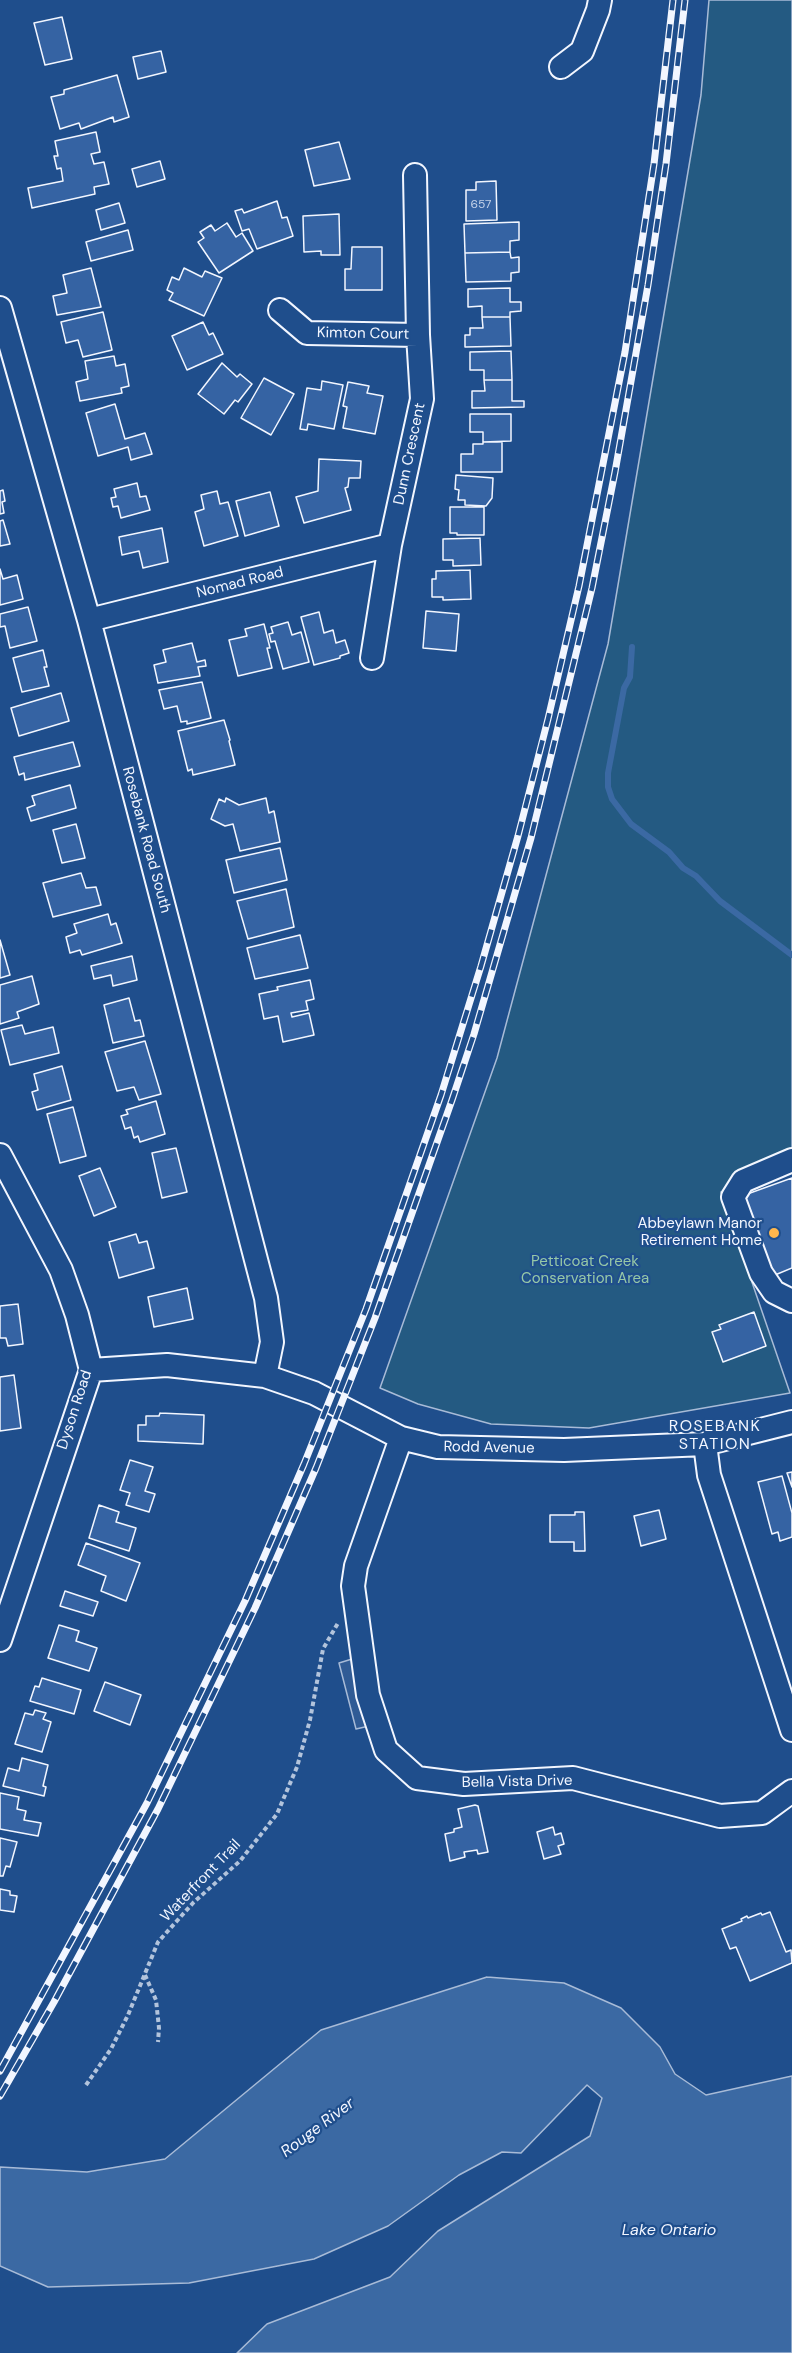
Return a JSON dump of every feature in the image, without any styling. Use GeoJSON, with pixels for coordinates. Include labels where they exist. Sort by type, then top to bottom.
{"type":"FeatureCollection","features":[{"type":"Feature","properties":{"kind":"street"},"geometry":{"type":"LineString","coordinates":[[561,67],[582,51],[600,0]]}},
{"type":"Feature","properties":{"kind":"street","name":"Dunn Crescent"},"geometry":{"type":"LineString","coordinates":[[372,658],[390,544],[422,399],[418,336],[415,175]]}},
{"type":"Feature","properties":{"kind":"street","name":"Rosebank Road South"},"geometry":{"type":"LineString","coordinates":[[0,308],[5,345],[89,620],[266,1298],[272,1342],[266,1376]]}},
{"type":"Feature","properties":{"kind":"street","name":"Kimton Court"},"geometry":{"type":"LineString","coordinates":[[280,310],[307,333],[418,336]]}},
{"type":"Feature","properties":{"kind":"street","name":"Nomad Road"},"geometry":{"type":"LineString","coordinates":[[89,620],[390,544]]}},
{"type":"Feature","properties":{"kind":"street","name":"Dyson Road"},"geometry":{"type":"LineString","coordinates":[[0,1155],[61,1270],[77,1315],[91,1370],[0,1640]]}},
{"type":"Feature","properties":{"kind":"street"},"geometry":{"type":"LineString","coordinates":[[786,1292],[760,1273],[733,1197],[742,1181],[792,1160]]}},
{"type":"Feature","properties":{"kind":"street","name":"Rodd Avenue"},"geometry":{"type":"LineString","coordinates":[[91,1370],[167,1365],[266,1376],[314,1393],[401,1438],[438,1447],[552,1449],[705,1443],[792,1422]]}},
{"type":"Feature","properties":{"kind":"street","name":"Bella Vista Drive"},"geometry":{"type":"LineString","coordinates":[[401,1438],[356,1566],[353,1586],[368,1695],[386,1750],[417,1778],[464,1784],[573,1778],[720,1816],[762,1813],[792,1791]]}},
{"type":"Feature","properties":{"kind":"street"},"geometry":{"type":"LineString","coordinates":[[705,1443],[709,1475],[792,1730]]}},
{"type":"Feature","properties":{"kind":"path","name":"Waterfront Trail"},"geometry":{"type":"LineString","coordinates":[[86,2085],[111,2049],[158,1942],[193,1903],[240,1861],[277,1814],[297,1767],[310,1720],[323,1649],[338,1623],[353,1586]]}},
{"type":"Feature","properties":{"kind":"path"},"geometry":{"type":"LineString","coordinates":[[145,1974],[156,2000],[158,2042]]}},
{"type":"Feature","properties":{"kind":"green space","name":"Petticoat Creek Conservation Area"},"geometry":{"type":"Polygon","coordinates":[[[709,0],[792,0],[792,1158],[721,1192],[790,1393],[589,1428],[491,1424],[418,1404],[380,1388],[497,1058],[608,644],[701,95],[709,0]]]}},
{"type":"Feature","properties":{"kind":"shaded area"},"geometry":{"type":"Polygon","coordinates":[[[352,1659],[369,1726],[356,1729],[339,1663],[352,1659]]]}},
{"type":"Feature","properties":{"kind":"water"},"geometry":{"type":"Polygon","coordinates":[[[487,1977],[564,1983],[621,2008],[660,2047],[675,2074],[706,2095],[792,2076],[792,2353],[237,2353],[267,2324],[390,2277],[438,2231],[590,2136],[602,2098],[587,2085],[521,2153],[502,2152],[459,2175],[388,2226],[314,2259],[189,2283],[48,2287],[0,2266],[0,2167],[87,2172],[165,2159],[321,2030],[487,1977]]]}},
{"type":"Feature","properties":{"kind":"building"},"geometry":{"type":"Polygon","coordinates":[[[62,17],[72,59],[45,65],[34,23],[62,17]]]}},
{"type":"Feature","properties":{"kind":"building"},"geometry":{"type":"Polygon","coordinates":[[[161,51],[166,72],[138,79],[133,57],[161,51]]]}},
{"type":"Feature","properties":{"kind":"building"},"geometry":{"type":"Polygon","coordinates":[[[117,75],[129,117],[114,122],[113,117],[81,129],[79,123],[60,129],[51,97],[64,94],[64,90],[117,75]]]}},
{"type":"Feature","properties":{"kind":"building"},"geometry":{"type":"Polygon","coordinates":[[[96,132],[100,152],[91,154],[94,164],[104,162],[109,184],[94,187],[95,194],[32,208],[28,188],[63,181],[61,168],[57,169],[54,156],[58,156],[55,141],[96,132]]]}},
{"type":"Feature","properties":{"kind":"building"},"geometry":{"type":"Polygon","coordinates":[[[339,142],[350,179],[314,186],[305,150],[339,142]]]}},
{"type":"Feature","properties":{"kind":"building"},"geometry":{"type":"Polygon","coordinates":[[[160,161],[165,179],[137,187],[132,169],[160,161]]]}},
{"type":"Feature","properties":{"kind":"building"},"geometry":{"type":"Polygon","coordinates":[[[496,181],[497,220],[466,221],[466,190],[476,190],[476,182],[496,181]]]}},
{"type":"Feature","properties":{"kind":"building"},"geometry":{"type":"Polygon","coordinates":[[[277,201],[282,218],[287,217],[293,236],[257,249],[249,229],[242,231],[235,211],[242,209],[244,213],[277,201]]]}},
{"type":"Feature","properties":{"kind":"building"},"geometry":{"type":"Polygon","coordinates":[[[119,203],[125,223],[101,230],[96,210],[119,203]]]}},
{"type":"Feature","properties":{"kind":"building"},"geometry":{"type":"Polygon","coordinates":[[[339,214],[340,255],[321,255],[321,251],[304,252],[303,216],[339,214]]]}},
{"type":"Feature","properties":{"kind":"building"},"geometry":{"type":"Polygon","coordinates":[[[519,222],[519,240],[510,241],[510,252],[465,253],[464,224],[519,222]]]}},
{"type":"Feature","properties":{"kind":"building"},"geometry":{"type":"Polygon","coordinates":[[[227,223],[236,237],[242,233],[253,251],[219,273],[198,242],[204,238],[200,232],[211,225],[215,231],[227,223]]]}},
{"type":"Feature","properties":{"kind":"building"},"geometry":{"type":"Polygon","coordinates":[[[128,230],[133,250],[91,261],[86,242],[128,230]]]}},
{"type":"Feature","properties":{"kind":"building"},"geometry":{"type":"Polygon","coordinates":[[[352,247],[382,247],[382,290],[345,290],[345,269],[351,269],[352,247]]]}},
{"type":"Feature","properties":{"kind":"building"},"geometry":{"type":"Polygon","coordinates":[[[510,252],[511,258],[519,257],[519,272],[511,273],[511,281],[466,282],[465,253],[510,252]]]}},
{"type":"Feature","properties":{"kind":"building"},"geometry":{"type":"Polygon","coordinates":[[[91,268],[101,307],[57,315],[53,296],[67,293],[63,275],[91,268]]]}},
{"type":"Feature","properties":{"kind":"building"},"geometry":{"type":"Polygon","coordinates":[[[184,268],[202,277],[205,271],[222,278],[204,316],[169,300],[173,293],[167,290],[172,277],[179,280],[184,268]]]}},
{"type":"Feature","properties":{"kind":"building"},"geometry":{"type":"Polygon","coordinates":[[[510,288],[510,302],[521,302],[521,311],[510,312],[510,317],[482,317],[482,306],[468,307],[468,289],[510,288]]]}},
{"type":"Feature","properties":{"kind":"building"},"geometry":{"type":"Polygon","coordinates":[[[103,312],[112,350],[83,357],[78,340],[66,343],[61,322],[103,312]]]}},
{"type":"Feature","properties":{"kind":"building"},"geometry":{"type":"Polygon","coordinates":[[[482,317],[510,317],[511,346],[465,347],[465,335],[470,335],[470,328],[483,328],[482,317]]]}},
{"type":"Feature","properties":{"kind":"building"},"geometry":{"type":"Polygon","coordinates":[[[203,322],[209,335],[213,333],[223,354],[187,370],[172,336],[203,322]]]}},
{"type":"Feature","properties":{"kind":"building"},"geometry":{"type":"Polygon","coordinates":[[[511,351],[512,380],[484,380],[484,370],[470,370],[470,352],[511,351]]]}},
{"type":"Feature","properties":{"kind":"building"},"geometry":{"type":"Polygon","coordinates":[[[114,356],[116,366],[125,364],[129,386],[121,388],[122,393],[80,401],[76,382],[88,379],[85,361],[114,356]]]}},
{"type":"Feature","properties":{"kind":"building"},"geometry":{"type":"Polygon","coordinates":[[[222,363],[237,377],[240,374],[252,384],[238,402],[235,400],[224,414],[198,394],[222,363]]]}},
{"type":"Feature","properties":{"kind":"building"},"geometry":{"type":"Polygon","coordinates":[[[264,378],[294,394],[271,435],[241,418],[264,378]]]}},
{"type":"Feature","properties":{"kind":"building"},"geometry":{"type":"Polygon","coordinates":[[[484,380],[512,380],[512,401],[524,401],[524,407],[472,408],[472,391],[485,391],[484,380]]]}},
{"type":"Feature","properties":{"kind":"building"},"geometry":{"type":"Polygon","coordinates":[[[322,381],[343,385],[334,429],[308,424],[307,430],[300,429],[307,388],[321,390],[322,381]]]}},
{"type":"Feature","properties":{"kind":"building"},"geometry":{"type":"Polygon","coordinates":[[[348,382],[369,386],[367,393],[383,396],[375,434],[343,428],[347,407],[343,406],[348,382]]]}},
{"type":"Feature","properties":{"kind":"building"},"geometry":{"type":"Polygon","coordinates":[[[115,404],[125,439],[145,433],[152,454],[131,460],[128,447],[98,456],[86,413],[115,404]]]}},
{"type":"Feature","properties":{"kind":"building"},"geometry":{"type":"Polygon","coordinates":[[[470,414],[511,414],[511,441],[483,442],[483,432],[470,432],[470,414]]]}},
{"type":"Feature","properties":{"kind":"building"},"geometry":{"type":"Polygon","coordinates":[[[483,442],[502,442],[502,472],[461,472],[461,454],[473,454],[473,444],[483,444],[483,442]]]}},
{"type":"Feature","properties":{"kind":"building"},"geometry":{"type":"Polygon","coordinates":[[[319,459],[361,461],[360,478],[349,478],[348,487],[345,488],[351,510],[304,523],[296,497],[318,491],[319,459]]]}},
{"type":"Feature","properties":{"kind":"building"},"geometry":{"type":"Polygon","coordinates":[[[456,475],[493,478],[492,498],[486,506],[465,505],[465,500],[458,500],[459,490],[455,489],[456,475]]]}},
{"type":"Feature","properties":{"kind":"building"},"geometry":{"type":"Polygon","coordinates":[[[137,483],[140,497],[146,496],[150,510],[121,518],[118,506],[113,507],[111,498],[116,497],[114,489],[137,483]]]}},
{"type":"Feature","properties":{"kind":"building"},"geometry":{"type":"Polygon","coordinates":[[[3,490],[4,513],[0,514],[0,491],[3,490]]]}},
{"type":"Feature","properties":{"kind":"building"},"geometry":{"type":"Polygon","coordinates":[[[217,491],[220,504],[228,502],[238,536],[204,546],[195,512],[204,509],[201,495],[217,491]]]}},
{"type":"Feature","properties":{"kind":"building"},"geometry":{"type":"Polygon","coordinates":[[[270,492],[279,526],[245,536],[236,501],[270,492]]]}},
{"type":"Feature","properties":{"kind":"building"},"geometry":{"type":"Polygon","coordinates":[[[450,507],[484,507],[484,535],[450,533],[450,507]]]}},
{"type":"Feature","properties":{"kind":"building"},"geometry":{"type":"Polygon","coordinates":[[[3,520],[10,544],[0,546],[0,521],[3,520]]]}},
{"type":"Feature","properties":{"kind":"building"},"geometry":{"type":"Polygon","coordinates":[[[162,528],[168,562],[143,568],[139,551],[122,555],[119,537],[162,528]]]}},
{"type":"Feature","properties":{"kind":"building"},"geometry":{"type":"Polygon","coordinates":[[[480,538],[481,565],[453,566],[453,560],[443,560],[443,539],[480,538]]]}},
{"type":"Feature","properties":{"kind":"building"},"geometry":{"type":"Polygon","coordinates":[[[0,569],[3,579],[17,575],[23,599],[0,605],[0,569]]]}},
{"type":"Feature","properties":{"kind":"building"},"geometry":{"type":"Polygon","coordinates":[[[470,570],[471,599],[443,600],[443,597],[432,597],[432,579],[436,579],[436,571],[470,570]]]}},
{"type":"Feature","properties":{"kind":"building"},"geometry":{"type":"Polygon","coordinates":[[[28,607],[37,641],[10,648],[5,626],[0,627],[0,614],[28,607]]]}},
{"type":"Feature","properties":{"kind":"building"},"geometry":{"type":"Polygon","coordinates":[[[426,611],[459,614],[456,651],[423,648],[426,611]]]}},
{"type":"Feature","properties":{"kind":"building"},"geometry":{"type":"Polygon","coordinates":[[[319,612],[324,633],[333,630],[336,643],[345,640],[349,653],[340,658],[314,665],[301,617],[319,612]]]}},
{"type":"Feature","properties":{"kind":"building"},"geometry":{"type":"Polygon","coordinates":[[[288,622],[292,635],[301,632],[309,662],[283,669],[275,641],[271,642],[269,634],[273,633],[271,627],[288,622]]]}},
{"type":"Feature","properties":{"kind":"building"},"geometry":{"type":"Polygon","coordinates":[[[264,624],[272,668],[238,676],[229,640],[247,636],[245,629],[264,624]]]}},
{"type":"Feature","properties":{"kind":"building"},"geometry":{"type":"Polygon","coordinates":[[[192,643],[197,662],[205,660],[206,666],[198,667],[200,676],[158,683],[154,665],[166,662],[163,650],[192,643]]]}},
{"type":"Feature","properties":{"kind":"building"},"geometry":{"type":"Polygon","coordinates":[[[43,650],[47,667],[44,667],[49,686],[22,692],[13,658],[43,650]]]}},
{"type":"Feature","properties":{"kind":"building"},"geometry":{"type":"Polygon","coordinates":[[[202,682],[211,718],[187,724],[187,721],[181,722],[177,706],[164,709],[159,690],[202,682]]]}},
{"type":"Feature","properties":{"kind":"building"},"geometry":{"type":"Polygon","coordinates":[[[61,693],[69,721],[19,736],[11,708],[61,693]]]}},
{"type":"Feature","properties":{"kind":"building"},"geometry":{"type":"Polygon","coordinates":[[[224,720],[235,765],[193,775],[192,769],[188,771],[178,731],[224,720]]]}},
{"type":"Feature","properties":{"kind":"building"},"geometry":{"type":"Polygon","coordinates":[[[73,742],[80,766],[25,780],[24,773],[19,775],[14,757],[73,742]]]}},
{"type":"Feature","properties":{"kind":"building"},"geometry":{"type":"Polygon","coordinates":[[[70,785],[76,808],[31,821],[27,808],[35,805],[32,796],[70,785]]]}},
{"type":"Feature","properties":{"kind":"building"},"geometry":{"type":"Polygon","coordinates":[[[226,798],[239,805],[266,798],[269,813],[274,811],[280,842],[240,851],[233,824],[225,826],[211,819],[219,799],[225,802],[226,798]]]}},
{"type":"Feature","properties":{"kind":"building"},"geometry":{"type":"Polygon","coordinates":[[[76,824],[85,858],[62,863],[53,830],[76,824]]]}},
{"type":"Feature","properties":{"kind":"building"},"geometry":{"type":"Polygon","coordinates":[[[280,848],[287,880],[234,893],[226,860],[280,848]]]}},
{"type":"Feature","properties":{"kind":"building"},"geometry":{"type":"Polygon","coordinates":[[[81,873],[86,888],[96,887],[101,905],[53,917],[43,883],[81,873]]]}},
{"type":"Feature","properties":{"kind":"building"},"geometry":{"type":"Polygon","coordinates":[[[286,889],[294,927],[248,939],[237,901],[286,889]]]}},
{"type":"Feature","properties":{"kind":"building"},"geometry":{"type":"Polygon","coordinates":[[[108,914],[111,925],[116,923],[122,943],[82,955],[80,950],[70,953],[66,937],[77,933],[74,924],[108,914]]]}},
{"type":"Feature","properties":{"kind":"building"},"geometry":{"type":"Polygon","coordinates":[[[300,935],[308,968],[255,979],[247,948],[300,935]]]}},
{"type":"Feature","properties":{"kind":"building"},"geometry":{"type":"Polygon","coordinates":[[[0,940],[10,975],[0,978],[0,940]]]}},
{"type":"Feature","properties":{"kind":"building"},"geometry":{"type":"Polygon","coordinates":[[[132,956],[137,980],[113,986],[111,975],[94,979],[91,966],[132,956]]]}},
{"type":"Feature","properties":{"kind":"building"},"geometry":{"type":"Polygon","coordinates":[[[32,976],[39,1004],[17,1012],[19,1018],[0,1024],[0,985],[32,976]]]}},
{"type":"Feature","properties":{"kind":"building"},"geometry":{"type":"Polygon","coordinates":[[[310,980],[314,999],[306,1001],[308,1010],[291,1013],[292,1017],[309,1013],[314,1035],[283,1042],[278,1016],[264,1019],[259,994],[278,990],[277,987],[310,980]]]}},
{"type":"Feature","properties":{"kind":"building"},"geometry":{"type":"Polygon","coordinates":[[[129,998],[135,1021],[140,1020],[144,1036],[113,1043],[104,1005],[129,998]]]}},
{"type":"Feature","properties":{"kind":"building"},"geometry":{"type":"Polygon","coordinates":[[[22,1025],[25,1034],[53,1027],[59,1053],[10,1065],[1,1030],[22,1025]]]}},
{"type":"Feature","properties":{"kind":"building"},"geometry":{"type":"Polygon","coordinates":[[[145,1041],[161,1094],[139,1100],[134,1087],[117,1091],[105,1052],[145,1041]]]}},
{"type":"Feature","properties":{"kind":"building"},"geometry":{"type":"Polygon","coordinates":[[[62,1066],[71,1100],[37,1110],[32,1092],[38,1090],[34,1074],[62,1066]]]}},
{"type":"Feature","properties":{"kind":"building"},"geometry":{"type":"Polygon","coordinates":[[[156,1101],[165,1134],[140,1142],[138,1136],[134,1138],[131,1127],[125,1129],[121,1116],[128,1114],[126,1110],[156,1101]]]}},
{"type":"Feature","properties":{"kind":"building"},"geometry":{"type":"Polygon","coordinates":[[[73,1107],[86,1156],[60,1163],[47,1114],[73,1107]]]}},
{"type":"Feature","properties":{"kind":"building"},"geometry":{"type":"Polygon","coordinates":[[[176,1148],[187,1192],[162,1198],[152,1153],[176,1148]]]}},
{"type":"Feature","properties":{"kind":"building"},"geometry":{"type":"Polygon","coordinates":[[[100,1168],[116,1207],[94,1216],[79,1176],[100,1168]]]}},
{"type":"Feature","properties":{"kind":"building","name":"Abbeylawn Manor Retirement Home"},"geometry":{"type":"Polygon","coordinates":[[[792,1178],[792,1268],[775,1275],[739,1197],[792,1178]]]}},
{"type":"Feature","properties":{"kind":"building"},"geometry":{"type":"Polygon","coordinates":[[[136,1234],[139,1243],[147,1241],[154,1268],[119,1278],[109,1242],[136,1234]]]}},
{"type":"Feature","properties":{"kind":"building"},"geometry":{"type":"Polygon","coordinates":[[[187,1288],[193,1319],[154,1327],[148,1297],[187,1288]]]}},
{"type":"Feature","properties":{"kind":"building"},"geometry":{"type":"Polygon","coordinates":[[[18,1304],[23,1344],[8,1346],[6,1338],[0,1338],[0,1306],[18,1304]]]}},
{"type":"Feature","properties":{"kind":"building"},"geometry":{"type":"Polygon","coordinates":[[[754,1312],[766,1346],[723,1362],[712,1332],[721,1329],[719,1325],[754,1312]]]}},
{"type":"Feature","properties":{"kind":"building"},"geometry":{"type":"Polygon","coordinates":[[[14,1375],[21,1428],[0,1431],[0,1377],[14,1375]]]}},
{"type":"Feature","properties":{"kind":"building"},"geometry":{"type":"Polygon","coordinates":[[[160,1413],[204,1415],[203,1444],[138,1441],[138,1425],[146,1425],[146,1416],[159,1416],[160,1413]]]}},
{"type":"Feature","properties":{"kind":"building"},"geometry":{"type":"Polygon","coordinates":[[[130,1460],[153,1467],[145,1491],[155,1494],[149,1512],[126,1505],[130,1493],[120,1490],[130,1460]]]}},
{"type":"Feature","properties":{"kind":"building"},"geometry":{"type":"Polygon","coordinates":[[[792,1472],[792,1487],[787,1473],[792,1472]]]}},
{"type":"Feature","properties":{"kind":"building"},"geometry":{"type":"Polygon","coordinates":[[[782,1476],[792,1513],[792,1537],[780,1541],[778,1532],[772,1534],[758,1482],[782,1476]]]}},
{"type":"Feature","properties":{"kind":"building"},"geometry":{"type":"Polygon","coordinates":[[[99,1505],[119,1512],[116,1522],[136,1528],[129,1551],[89,1538],[99,1505]]]}},
{"type":"Feature","properties":{"kind":"building"},"geometry":{"type":"Polygon","coordinates":[[[659,1510],[666,1539],[641,1546],[634,1516],[659,1510]]]}},
{"type":"Feature","properties":{"kind":"building"},"geometry":{"type":"Polygon","coordinates":[[[575,1512],[584,1512],[585,1551],[574,1551],[574,1542],[550,1542],[550,1515],[575,1515],[575,1512]]]}},
{"type":"Feature","properties":{"kind":"building"},"geometry":{"type":"Polygon","coordinates":[[[86,1543],[140,1563],[126,1601],[101,1591],[106,1576],[78,1565],[86,1543]]]}},
{"type":"Feature","properties":{"kind":"building"},"geometry":{"type":"Polygon","coordinates":[[[65,1591],[98,1602],[93,1616],[60,1606],[65,1591]]]}},
{"type":"Feature","properties":{"kind":"building"},"geometry":{"type":"Polygon","coordinates":[[[59,1625],[79,1631],[76,1641],[97,1648],[89,1671],[48,1658],[59,1625]]]}},
{"type":"Feature","properties":{"kind":"building"},"geometry":{"type":"Polygon","coordinates":[[[42,1678],[81,1690],[74,1714],[30,1701],[35,1686],[39,1687],[42,1678]]]}},
{"type":"Feature","properties":{"kind":"building"},"geometry":{"type":"Polygon","coordinates":[[[105,1682],[141,1695],[130,1725],[94,1711],[105,1682]]]}},
{"type":"Feature","properties":{"kind":"building"},"geometry":{"type":"Polygon","coordinates":[[[35,1710],[46,1713],[43,1719],[51,1722],[42,1752],[15,1744],[25,1713],[33,1715],[35,1710]]]}},
{"type":"Feature","properties":{"kind":"building"},"geometry":{"type":"Polygon","coordinates":[[[22,1758],[48,1765],[43,1786],[46,1787],[44,1796],[3,1786],[8,1768],[19,1771],[22,1758]]]}},
{"type":"Feature","properties":{"kind":"building"},"geometry":{"type":"Polygon","coordinates":[[[0,1793],[19,1797],[17,1809],[26,1811],[24,1820],[41,1823],[38,1836],[0,1829],[0,1793]]]}},
{"type":"Feature","properties":{"kind":"building"},"geometry":{"type":"Polygon","coordinates":[[[478,1806],[488,1852],[478,1854],[477,1850],[464,1852],[465,1857],[450,1861],[445,1834],[462,1827],[458,1809],[478,1806]]]}},
{"type":"Feature","properties":{"kind":"building"},"geometry":{"type":"Polygon","coordinates":[[[553,1827],[555,1835],[561,1833],[564,1844],[558,1846],[561,1854],[544,1859],[537,1832],[553,1827]]]}},
{"type":"Feature","properties":{"kind":"building"},"geometry":{"type":"Polygon","coordinates":[[[0,1838],[17,1842],[10,1867],[6,1866],[3,1876],[0,1876],[0,1838]]]}},
{"type":"Feature","properties":{"kind":"building"},"geometry":{"type":"Polygon","coordinates":[[[0,1889],[10,1891],[10,1895],[17,1896],[14,1912],[0,1910],[0,1889]]]}},
{"type":"Feature","properties":{"kind":"building"},"geometry":{"type":"Polygon","coordinates":[[[770,1912],[786,1952],[791,1950],[792,1963],[750,1981],[736,1947],[730,1949],[722,1929],[742,1921],[741,1919],[747,1916],[748,1918],[770,1912]]]}},
{"type":"Feature","properties":{"kind":"waterway"},"geometry":{"type":"LineString","coordinates":[[632,647],[630,677],[624,688],[608,773],[608,787],[612,799],[631,824],[669,852],[683,868],[696,876],[720,901],[792,955]]}},
{"type":"Feature","properties":{"kind":"railway"},"geometry":{"type":"LineString","coordinates":[[0,2071],[147,1803],[245,1601],[304,1464],[366,1309],[441,1095],[518,836],[579,586],[625,352],[654,164],[673,0]]}},
{"type":"Feature","properties":{"kind":"railway"},"geometry":{"type":"LineString","coordinates":[[0,2096],[54,2002],[158,1809],[255,1608],[316,1468],[375,1318],[474,1034],[531,838],[592,588],[648,285],[666,164],[685,0]]}},
{"type":"Feature","properties":{"kind":"place","name":"Abbeylawn Manor Retirement Home"},"geometry":{"type":"Point","coordinates":[774,1233]}},
{"type":"Feature","properties":{"kind":"district","name":"ROSEBANK STATION"},"geometry":{"type":"Point","coordinates":[715,1436]}},
{"type":"Feature","properties":{"kind":"water label","name":"Rouge River"},"geometry":{"type":"Point","coordinates":[318,2128]}},
{"type":"Feature","properties":{"kind":"water label","name":"Lake Ontario"},"geometry":{"type":"Point","coordinates":[669,2231]}}]}
